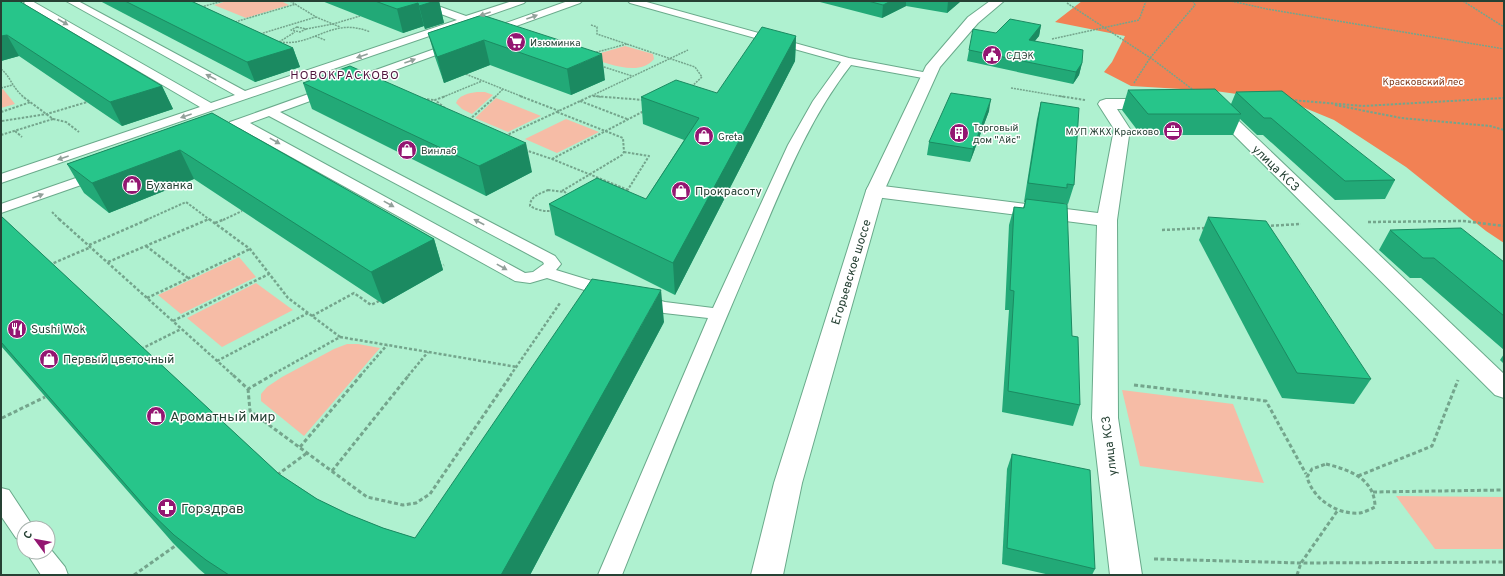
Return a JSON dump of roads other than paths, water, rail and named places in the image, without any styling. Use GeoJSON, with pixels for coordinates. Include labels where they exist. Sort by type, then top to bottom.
{"type":"FeatureCollection","features":[{"type":"Feature","properties":{"kind":"street","name":"Егорьевское шоссе"},"geometry":{"type":"LineString","coordinates":[[767,575],[788,483],[875,192],[933,66],[973,20],[998,1]]}},
{"type":"Feature","properties":{"kind":"street","name":"улица КСЗ"},"geometry":{"type":"LineString","coordinates":[[1204,103],[1504,389]]}},
{"type":"Feature","properties":{"kind":"street","name":"улица КСЗ"},"geometry":{"type":"LineString","coordinates":[[1125,567],[1105,418],[1107,220],[1122,129],[1114,104],[1166,104]]}},
{"type":"Feature","properties":{"kind":"street"},"geometry":{"type":"LineString","coordinates":[[875,192],[1107,220]]}},
{"type":"Feature","properties":{"kind":"lane"},"geometry":{"type":"LineString","coordinates":[[70,1],[246,96]]}},
{"type":"Feature","properties":{"kind":"lane"},"geometry":{"type":"LineString","coordinates":[[415,1],[468,20]]}},
{"type":"Feature","properties":{"kind":"lane"},"geometry":{"type":"LineString","coordinates":[[1,179],[522,1]]}},
{"type":"Feature","properties":{"kind":"lane"},"geometry":{"type":"LineString","coordinates":[[481,36],[577,1]]}},
{"type":"Feature","properties":{"kind":"lane"},"geometry":{"type":"LineString","coordinates":[[633,1],[848,61],[928,76]]}},
{"type":"Feature","properties":{"kind":"lane"},"geometry":{"type":"LineString","coordinates":[[29,2],[210,108]]}},
{"type":"Feature","properties":{"kind":"lane"},"geometry":{"type":"LineString","coordinates":[[222,129],[467,41]]}},
{"type":"Feature","properties":{"kind":"lane"},"geometry":{"type":"LineString","coordinates":[[610,575],[718,314],[804,126],[837,73],[848,61]]}},
{"type":"Feature","properties":{"kind":"lane"},"geometry":{"type":"LineString","coordinates":[[240,123],[521,277],[530,279],[549,269],[553,264],[549,259],[270,112]]}},
{"type":"Feature","properties":{"kind":"lane"},"geometry":{"type":"LineString","coordinates":[[1,209],[112,169]]}},
{"type":"Feature","properties":{"kind":"lane"},"geometry":{"type":"LineString","coordinates":[[544,272],[576,283],[664,307],[718,314]]}},
{"type":"Feature","properties":{"kind":"lane"},"geometry":{"type":"LineString","coordinates":[[1,498],[16,520]]}},
{"type":"Feature","properties":{"kind":"lane"},"geometry":{"type":"LineString","coordinates":[[44,560],[56,575]]}},
{"type":"Feature","properties":{"kind":"place","name":"Изюминка"},"geometry":{"type":"Point","coordinates":[516,42]}},
{"type":"Feature","properties":{"kind":"place","name":"СДЭК"},"geometry":{"type":"Point","coordinates":[992,55]}},
{"type":"Feature","properties":{"kind":"place","name":"МУП ЖКХ Красково"},"geometry":{"type":"Point","coordinates":[1173,131]}},
{"type":"Feature","properties":{"kind":"place","name":"Торговый дом \"Айс\""},"geometry":{"type":"Point","coordinates":[959,133]}},
{"type":"Feature","properties":{"kind":"place","name":"Greta"},"geometry":{"type":"Point","coordinates":[704,136]}},
{"type":"Feature","properties":{"kind":"place","name":"Винлаб"},"geometry":{"type":"Point","coordinates":[407,150]}},
{"type":"Feature","properties":{"kind":"place","name":"Буханка"},"geometry":{"type":"Point","coordinates":[132,185]}},
{"type":"Feature","properties":{"kind":"place","name":"Прокрасоту"},"geometry":{"type":"Point","coordinates":[681,191]}},
{"type":"Feature","properties":{"kind":"place","name":"Sushi Wok"},"geometry":{"type":"Point","coordinates":[17,329]}},
{"type":"Feature","properties":{"kind":"place","name":"Первый цветочный"},"geometry":{"type":"Point","coordinates":[49,359]}},
{"type":"Feature","properties":{"kind":"place","name":"Ароматный мир"},"geometry":{"type":"Point","coordinates":[156,416]}},
{"type":"Feature","properties":{"kind":"place","name":"Горздрав"},"geometry":{"type":"Point","coordinates":[167,508]}},
{"type":"Feature","properties":{"kind":"district","name":"НОВОКРАСКОВО"},"geometry":{"type":"Point","coordinates":[345,75]}},
{"type":"Feature","properties":{"kind":"park label","name":"Красковский лес"},"geometry":{"type":"Point","coordinates":[1423,81]}}]}
